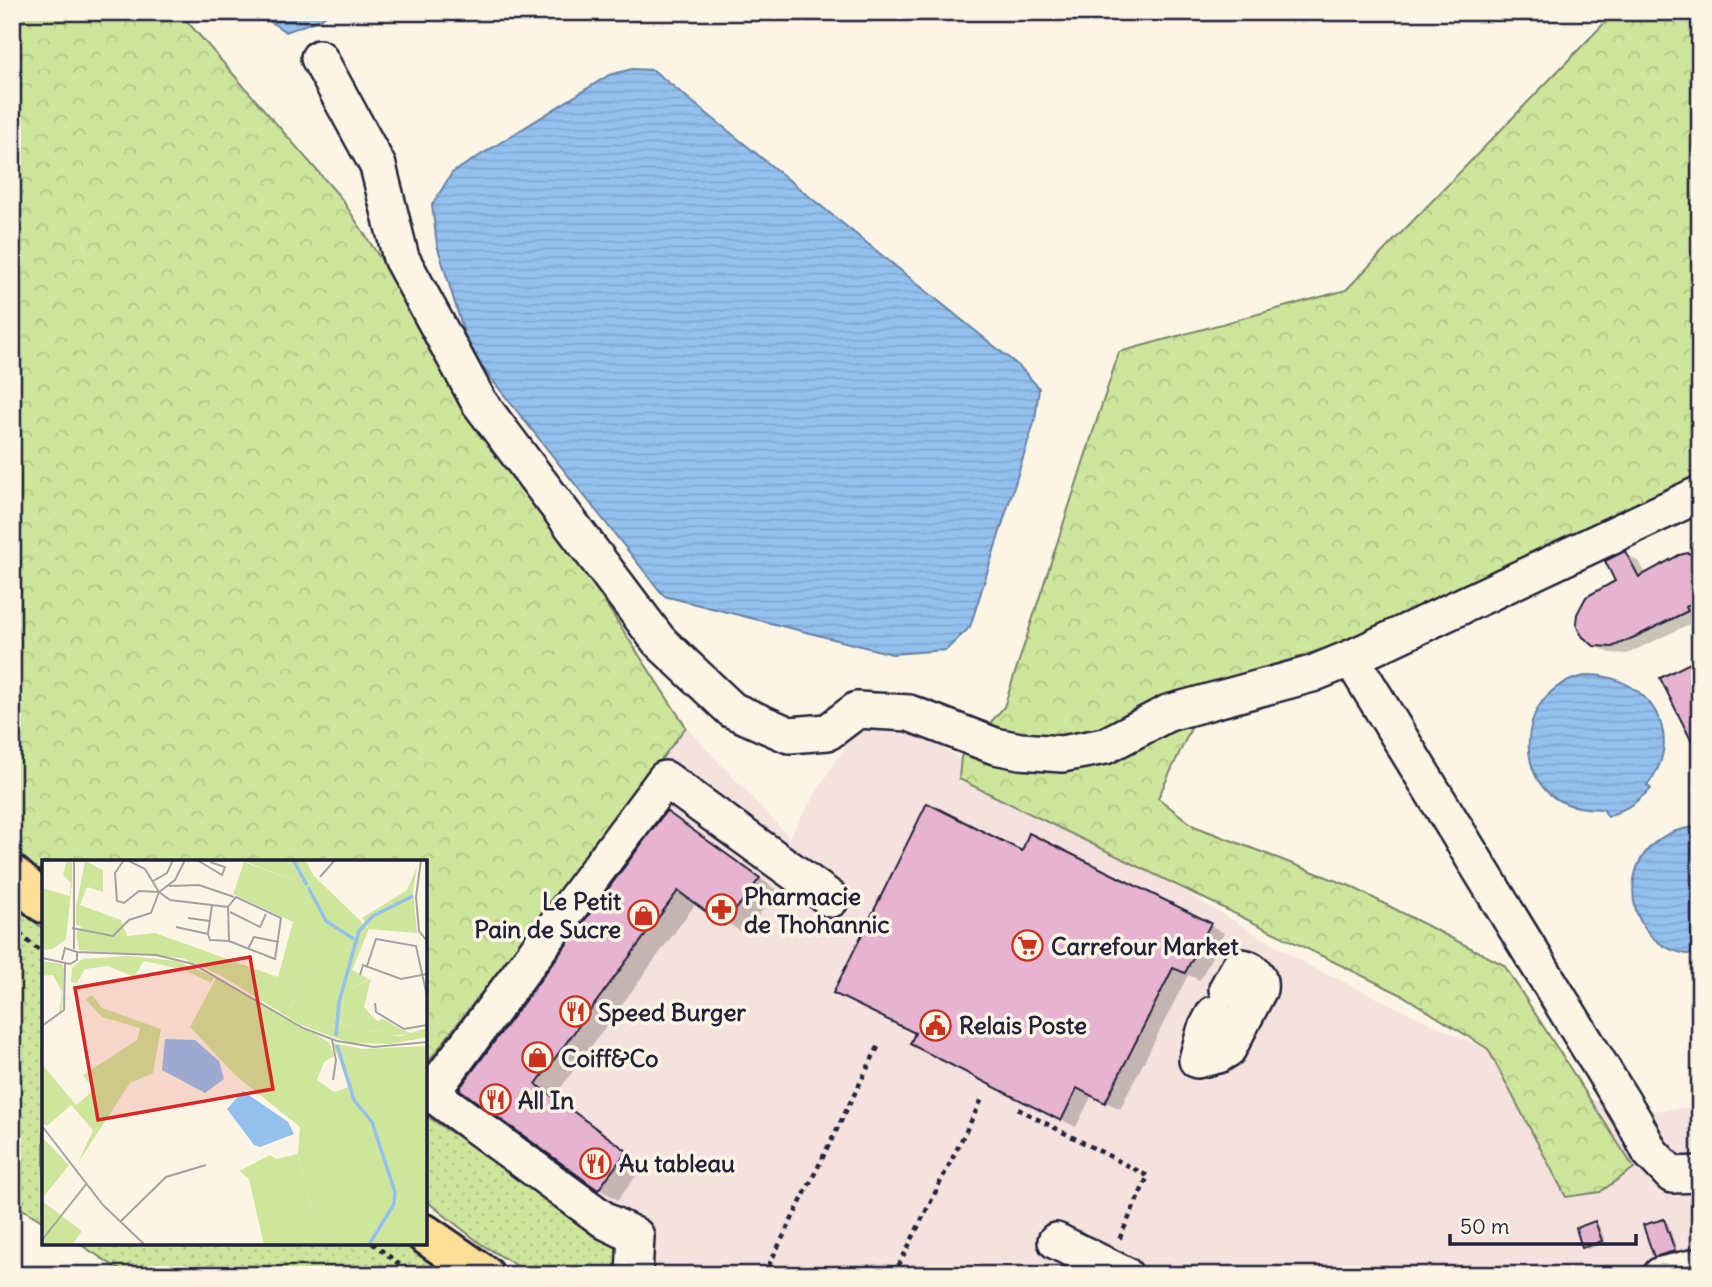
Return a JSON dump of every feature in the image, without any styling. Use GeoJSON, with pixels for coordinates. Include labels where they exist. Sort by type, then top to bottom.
{"type":"FeatureCollection","features":[{"type":"Feature","properties":{"kind":"main road"},"geometry":{"type":"LineString","coordinates":[[12,875],[42,902]]}},
{"type":"Feature","properties":{"kind":"main road"},"geometry":{"type":"LineString","coordinates":[[427,1235],[484,1275]]}},
{"type":"Feature","properties":{"kind":"street"},"geometry":{"type":"LineString","coordinates":[[319,58],[378,166],[401,258],[480,402],[659,641],[733,710],[789,735],[828,732],[857,710],[909,713],[995,746],[1020,751],[1062,754],[1105,746],[1168,713],[1312,674],[1351,658],[1700,494]]}},
{"type":"Feature","properties":{"kind":"street"},"geometry":{"type":"LineString","coordinates":[[1351,658],[1634,1121],[1650,1152],[1672,1175],[1700,1174]]}},
{"type":"Feature","properties":{"kind":"street"},"geometry":{"type":"LineString","coordinates":[[634,1275],[636,1236],[607,1222],[431,1093],[665,779],[831,899]]}},
{"type":"Feature","properties":{"kind":"street"},"geometry":{"type":"LineString","coordinates":[[1056,1241],[1121,1262]]}},
{"type":"Feature","properties":{"kind":"path"},"geometry":{"type":"LineString","coordinates":[[12,927],[42,953]]}},
{"type":"Feature","properties":{"kind":"path"},"geometry":{"type":"LineString","coordinates":[[764,1275],[879,1045]]}},
{"type":"Feature","properties":{"kind":"path"},"geometry":{"type":"LineString","coordinates":[[894,1275],[984,1097]]}},
{"type":"Feature","properties":{"kind":"path"},"geometry":{"type":"LineString","coordinates":[[1018,1109],[1148,1176],[1119,1236],[1121,1262]]}},
{"type":"Feature","properties":{"kind":"path"},"geometry":{"type":"LineString","coordinates":[[375,1245],[413,1275]]}},
{"type":"Feature","properties":{"kind":"shaded area"},"geometry":{"type":"Polygon","coordinates":[[[863,716],[943,748],[1310,966],[1622,1114],[1700,1106],[1700,1275],[541,1275],[427,1197],[427,1063],[686,727],[789,837],[863,716]]]}},
{"type":"Feature","properties":{"kind":"green space"},"geometry":{"type":"Polygon","coordinates":[[[12,12],[179,12],[341,198],[686,727],[427,1063],[427,860],[42,860],[42,877],[12,852],[12,12]]]}},
{"type":"Feature","properties":{"kind":"green space"},"geometry":{"type":"Polygon","coordinates":[[[1615,12],[1700,12],[1700,285],[1696,287],[1700,294],[1700,480],[1667,492],[1338,644],[1211,686],[1158,798],[1194,826],[1350,886],[1504,965],[1634,1168],[1600,1192],[1566,1197],[1488,1049],[1402,995],[959,779],[961,757],[1004,707],[1119,352],[1346,290],[1615,12]]]}},
{"type":"Feature","properties":{"kind":"green space"},"geometry":{"type":"Polygon","coordinates":[[[12,902],[42,928],[42,1221],[12,1203],[12,902]]]}},
{"type":"Feature","properties":{"kind":"green space"},"geometry":{"type":"Polygon","coordinates":[[[427,1116],[611,1238],[642,1253],[638,1275],[532,1275],[481,1244],[427,1202],[427,1116]]]}},
{"type":"Feature","properties":{"kind":"green space"},"geometry":{"type":"Polygon","coordinates":[[[81,1245],[410,1245],[447,1275],[128,1275],[81,1245]]]}},
{"type":"Feature","properties":{"kind":"water"},"geometry":{"type":"Polygon","coordinates":[[[255,12],[329,12],[321,19],[286,32],[255,12]]]}},
{"type":"Feature","properties":{"kind":"water"},"geometry":{"type":"Polygon","coordinates":[[[632,69],[653,70],[1020,367],[1039,388],[1035,420],[970,627],[946,650],[892,654],[664,596],[470,352],[437,245],[432,205],[452,173],[609,75],[632,69]]]}},
{"type":"Feature","properties":{"kind":"water"},"geometry":{"type":"Polygon","coordinates":[[[1590,675],[1611,678],[1644,697],[1656,712],[1662,729],[1664,747],[1659,766],[1647,785],[1651,789],[1632,805],[1608,817],[1603,809],[1571,805],[1548,792],[1538,781],[1529,752],[1532,722],[1547,696],[1567,682],[1590,675]]]}},
{"type":"Feature","properties":{"kind":"water"},"geometry":{"type":"Polygon","coordinates":[[[1700,827],[1700,955],[1672,950],[1651,935],[1638,915],[1633,892],[1637,869],[1649,848],[1670,833],[1700,827]]]}},
{"type":"Feature","properties":{"kind":"building"},"geometry":{"type":"Polygon","coordinates":[[[1625,551],[1639,577],[1679,555],[1688,553],[1700,556],[1700,599],[1686,607],[1688,611],[1612,647],[1594,646],[1579,631],[1576,624],[1577,614],[1586,597],[1615,581],[1605,561],[1625,551]]]}},
{"type":"Feature","properties":{"kind":"building"},"geometry":{"type":"Polygon","coordinates":[[[1700,658],[1700,758],[1660,678],[1700,658]]]}},
{"type":"Feature","properties":{"kind":"building","name":"Carrefour Market"},"geometry":{"type":"Polygon","coordinates":[[[927,803],[1022,851],[1029,833],[1211,923],[1185,973],[1173,968],[1105,1103],[1077,1088],[1061,1121],[910,1044],[915,1033],[833,993],[927,803]]]}},
{"type":"Feature","properties":{"kind":"building"},"geometry":{"type":"Polygon","coordinates":[[[666,811],[760,878],[724,925],[678,891],[536,1084],[627,1151],[598,1190],[459,1089],[666,811]]]}},
{"type":"Feature","properties":{"kind":"building"},"geometry":{"type":"Polygon","coordinates":[[[1664,1219],[1675,1251],[1654,1257],[1643,1225],[1664,1219]]]}},
{"type":"Feature","properties":{"kind":"building"},"geometry":{"type":"Polygon","coordinates":[[[1595,1221],[1602,1241],[1582,1248],[1576,1228],[1595,1221]]]}},
{"type":"Feature","properties":{"kind":"place","name":"Pharmacie de Thohannic"},"geometry":{"type":"Point","coordinates":[721,910]}},
{"type":"Feature","properties":{"kind":"place","name":"Le Petit Pain de Sucre"},"geometry":{"type":"Point","coordinates":[644,915]}},
{"type":"Feature","properties":{"kind":"place","name":"Carrefour Market"},"geometry":{"type":"Point","coordinates":[1028,946]}},
{"type":"Feature","properties":{"kind":"place","name":"Speed Burger"},"geometry":{"type":"Point","coordinates":[575,1012]}},
{"type":"Feature","properties":{"kind":"place","name":"Relais Poste"},"geometry":{"type":"Point","coordinates":[936,1025]}},
{"type":"Feature","properties":{"kind":"place","name":"Coiff&Co"},"geometry":{"type":"Point","coordinates":[538,1058]}},
{"type":"Feature","properties":{"kind":"place","name":"All In"},"geometry":{"type":"Point","coordinates":[495,1100]}},
{"type":"Feature","properties":{"kind":"place","name":"Au tableau"},"geometry":{"type":"Point","coordinates":[596,1163]}}]}
